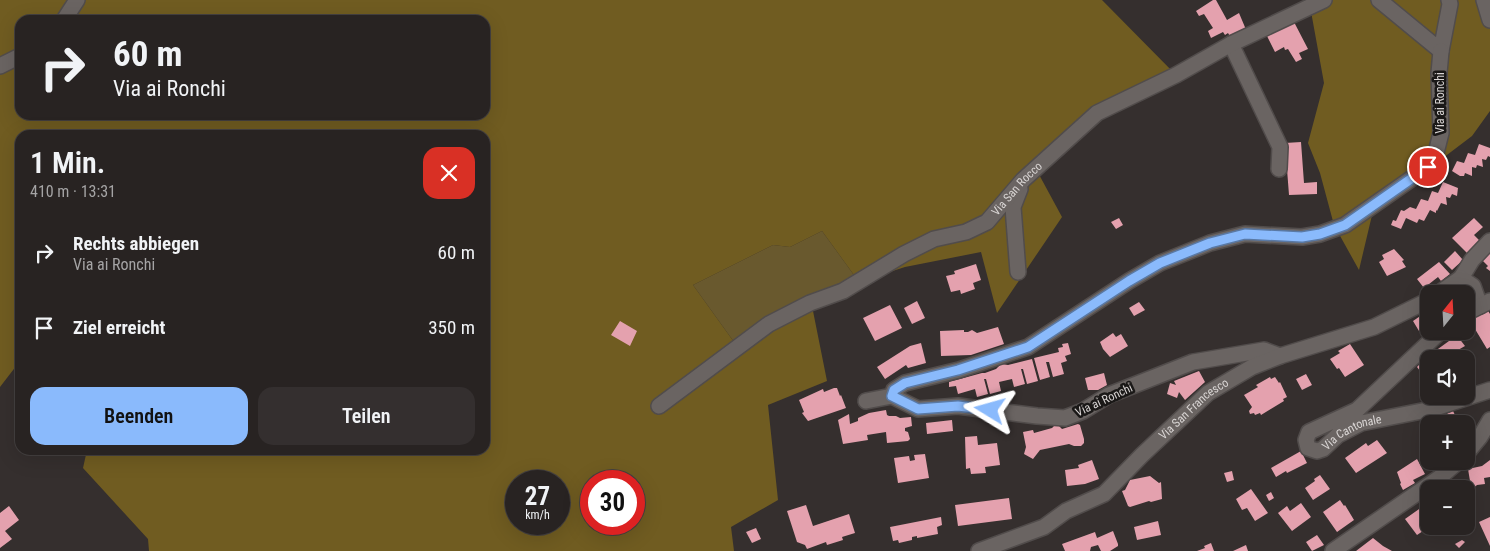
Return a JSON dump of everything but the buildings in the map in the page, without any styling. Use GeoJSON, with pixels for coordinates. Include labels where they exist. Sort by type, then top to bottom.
{"type":"FeatureCollection","features":[{"type":"Feature","properties":{"kind":"street"},"geometry":{"type":"LineString","coordinates":[[68,15],[78,0]]}},
{"type":"Feature","properties":{"kind":"street","name":"Via San Rocco"},"geometry":{"type":"LineString","coordinates":[[659,406],[769,324],[810,303],[843,292],[904,254],[934,239],[966,232],[987,222],[1023,180],[1097,113],[1176,75],[1231,44],[1324,0]]}},
{"type":"Feature","properties":{"kind":"street"},"geometry":{"type":"LineString","coordinates":[[1379,0],[1441,51],[1450,4],[1449,0]]}},
{"type":"Feature","properties":{"kind":"street"},"geometry":{"type":"LineString","coordinates":[[1484,0],[1490,20]]}},
{"type":"Feature","properties":{"kind":"street"},"geometry":{"type":"LineString","coordinates":[[1231,44],[1280,147],[1279,169]]}},
{"type":"Feature","properties":{"kind":"street","name":"Via ai Ronchi"},"geometry":{"type":"LineString","coordinates":[[1280,356],[1264,350],[1193,362],[1110,395],[1083,411],[1065,418],[958,406],[918,409],[892,396],[894,390],[905,383],[958,370],[1028,347],[1160,263],[1210,243],[1245,234],[1302,237],[1320,234],[1345,225],[1428,167],[1436,153],[1441,133],[1441,51]]}},
{"type":"Feature","properties":{"kind":"street"},"geometry":{"type":"LineString","coordinates":[[0,66],[15,58]]}},
{"type":"Feature","properties":{"kind":"street"},"geometry":{"type":"LineString","coordinates":[[1018,272],[1013,207],[1023,180]]}},
{"type":"Feature","properties":{"kind":"street"},"geometry":{"type":"LineString","coordinates":[[1451,285],[1461,278],[1472,260],[1490,240]]}},
{"type":"Feature","properties":{"kind":"street"},"geometry":{"type":"LineString","coordinates":[[1461,278],[1473,286],[1479,307]]}},
{"type":"Feature","properties":{"kind":"street","name":"Via San Francesco"},"geometry":{"type":"LineString","coordinates":[[979,551],[1044,527],[1066,511],[1104,494],[1142,455],[1208,393],[1252,367],[1280,356],[1374,327],[1420,304]]}},
{"type":"Feature","properties":{"kind":"street","name":"Via Cantonale"},"geometry":{"type":"LineString","coordinates":[[1431,340],[1357,410],[1309,432],[1306,440],[1308,448],[1323,449],[1338,435],[1361,423],[1432,409],[1490,390]]}},
{"type":"Feature","properties":{"kind":"street"},"geometry":{"type":"LineString","coordinates":[[866,401],[892,396]]}},
{"type":"Feature","properties":{"kind":"street"},"geometry":{"type":"LineString","coordinates":[[1475,443],[1490,420]]}},
{"type":"Feature","properties":{"kind":"street"},"geometry":{"type":"LineString","coordinates":[[1333,551],[1448,470]]}},
{"type":"Feature","properties":{"kind":"shaded area"},"geometry":{"type":"Polygon","coordinates":[[[0,0],[1102,0],[1176,75],[1097,113],[1036,169],[1062,217],[997,313],[981,252],[905,267],[859,282],[822,231],[790,247],[773,245],[693,285],[734,342],[811,301],[827,381],[768,405],[778,500],[731,527],[734,551],[149,551],[148,539],[83,468],[86,455],[490,455],[490,130],[15,130],[15,368],[0,387],[0,0]]]}},
{"type":"Feature","properties":{"kind":"shaded area"},"geometry":{"type":"Polygon","coordinates":[[[1307,0],[1484,0],[1490,20],[1490,111],[1472,136],[1373,211],[1359,270],[1334,225],[1320,173],[1308,143],[1324,83],[1310,6],[1307,0]]]}},
{"type":"Feature","properties":{"kind":"shaded area"},"geometry":{"type":"Polygon","coordinates":[[[822,231],[859,282],[734,342],[693,285],[773,245],[790,247],[822,231]]]}},
{"type":"Feature","properties":{"kind":"route"},"geometry":{"type":"LineString","coordinates":[[990,410],[958,406],[918,409],[892,396],[894,390],[905,383],[958,370],[1028,347],[1160,263],[1210,243],[1245,234],[1302,237],[1320,234],[1345,225],[1428,167]]}}]}
